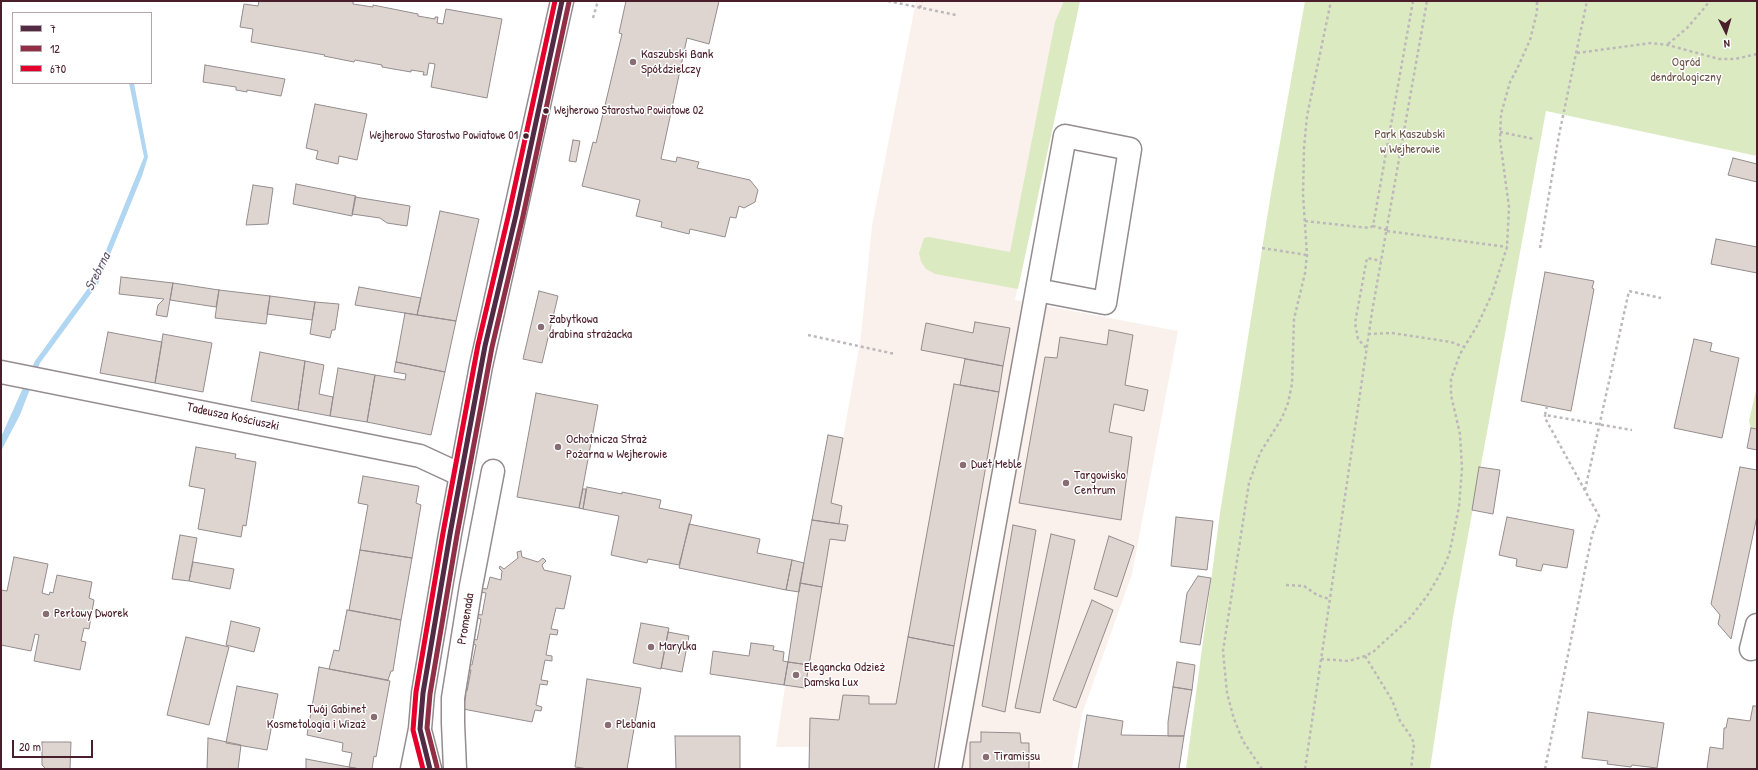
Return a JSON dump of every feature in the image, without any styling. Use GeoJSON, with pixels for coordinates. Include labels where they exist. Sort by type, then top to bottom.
{"type":"FeatureCollection","features":[{"type":"Feature","properties":{"kind":"street"},"geometry":{"type":"LineString","coordinates":[[412,769],[420,729],[423,693],[485,346],[516,215],[562,1]]}},
{"type":"Feature","properties":{"kind":"street"},"geometry":{"type":"LineString","coordinates":[[950,769],[1037,290],[1065,136],[1130,148],[1105,303],[1037,290]]}},
{"type":"Feature","properties":{"kind":"street","name":"Tadeusza Kościuszki"},"geometry":{"type":"LineString","coordinates":[[1,372],[420,456],[462,475]]}},
{"type":"Feature","properties":{"kind":"street","name":"Promenada"},"geometry":{"type":"LineString","coordinates":[[455,769],[453,698],[471,586],[492,471]]}},
{"type":"Feature","properties":{"kind":"street"},"geometry":{"type":"LineString","coordinates":[[1752,648],[1757,625]]}},
{"type":"Feature","properties":{"kind":"street"},"geometry":{"type":"LineString","coordinates":[[420,729],[430,769]]}},
{"type":"Feature","properties":{"kind":"path"},"geometry":{"type":"LineString","coordinates":[[593,18],[598,1]]}},
{"type":"Feature","properties":{"kind":"path"},"geometry":{"type":"LineString","coordinates":[[888,1],[956,15]]}},
{"type":"Feature","properties":{"kind":"path"},"geometry":{"type":"LineString","coordinates":[[920,8],[922,1]]}},
{"type":"Feature","properties":{"kind":"path"},"geometry":{"type":"LineString","coordinates":[[1262,769],[1243,741],[1234,719],[1227,693],[1223,651],[1249,483],[1260,453],[1282,418],[1288,403],[1293,371],[1294,320],[1305,273],[1307,255],[1303,172],[1307,116],[1331,1]]}},
{"type":"Feature","properties":{"kind":"path"},"geometry":{"type":"LineString","coordinates":[[1373,226],[1413,1]]}},
{"type":"Feature","properties":{"kind":"path"},"geometry":{"type":"LineString","coordinates":[[1305,769],[1368,334],[1427,1]]}},
{"type":"Feature","properties":{"kind":"path"},"geometry":{"type":"LineString","coordinates":[[1321,659],[1344,661],[1366,656],[1392,635],[1410,618],[1433,586],[1449,555],[1459,507],[1462,468],[1460,434],[1450,387],[1453,371],[1492,294],[1507,247],[1509,207],[1500,148],[1500,132],[1505,96],[1530,40],[1537,12],[1537,1]]}},
{"type":"Feature","properties":{"kind":"path"},"geometry":{"type":"LineString","coordinates":[[1540,248],[1560,135],[1587,1]]}},
{"type":"Feature","properties":{"kind":"path"},"geometry":{"type":"LineString","coordinates":[[1668,45],[1687,28],[1709,1]]}},
{"type":"Feature","properties":{"kind":"path"},"geometry":{"type":"LineString","coordinates":[[1577,53],[1651,43],[1668,45],[1719,59],[1735,59],[1757,54]]}},
{"type":"Feature","properties":{"kind":"path"},"geometry":{"type":"LineString","coordinates":[[1500,132],[1534,139]]}},
{"type":"Feature","properties":{"kind":"path"},"geometry":{"type":"LineString","coordinates":[[1305,221],[1369,228],[1373,226],[1387,230],[1507,247]]}},
{"type":"Feature","properties":{"kind":"path"},"geometry":{"type":"LineString","coordinates":[[1262,248],[1307,255]]}},
{"type":"Feature","properties":{"kind":"path"},"geometry":{"type":"LineString","coordinates":[[1366,348],[1358,339],[1355,323],[1367,258],[1381,261]]}},
{"type":"Feature","properties":{"kind":"path"},"geometry":{"type":"LineString","coordinates":[[1585,491],[1629,292],[1661,298]]}},
{"type":"Feature","properties":{"kind":"path"},"geometry":{"type":"LineString","coordinates":[[1368,334],[1392,333],[1451,342],[1464,347]]}},
{"type":"Feature","properties":{"kind":"path"},"geometry":{"type":"LineString","coordinates":[[808,335],[894,354]]}},
{"type":"Feature","properties":{"kind":"path"},"geometry":{"type":"LineString","coordinates":[[1545,769],[1592,535],[1599,516],[1545,418],[1547,406]]}},
{"type":"Feature","properties":{"kind":"path"},"geometry":{"type":"LineString","coordinates":[[1545,415],[1632,430]]}},
{"type":"Feature","properties":{"kind":"path"},"geometry":{"type":"LineString","coordinates":[[1286,585],[1304,586],[1317,595],[1329,599]]}},
{"type":"Feature","properties":{"kind":"path"},"geometry":{"type":"LineString","coordinates":[[1366,656],[1392,700],[1400,721],[1412,738],[1414,744],[1411,769]]}},
{"type":"Feature","properties":{"kind":"shaded area"},"geometry":{"type":"Polygon","coordinates":[[[916,1],[1080,1],[1015,300],[1178,331],[1132,574],[1082,714],[1072,769],[809,769],[809,747],[776,747],[799,592],[828,435],[843,438],[861,336],[872,226],[916,1]]]}},
{"type":"Feature","properties":{"kind":"green space"},"geometry":{"type":"Polygon","coordinates":[[[1064,1],[1080,1],[1018,289],[935,274],[926,269],[921,262],[919,253],[924,238],[929,237],[1010,252],[1055,22],[1064,1]]]}},
{"type":"Feature","properties":{"kind":"green space","name":"Park Kaszubski w Wejherowie"},"geometry":{"type":"Polygon","coordinates":[[[1305,1],[1757,1],[1757,156],[1546,111],[1453,617],[1430,769],[1186,769],[1220,513],[1271,193],[1305,1]]]}},
{"type":"Feature","properties":{"kind":"green space"},"geometry":{"type":"Polygon","coordinates":[[[1757,386],[1757,429],[1751,428],[1749,421],[1757,386]]]}},
{"type":"Feature","properties":{"kind":"water","name":"Srebrna"},"geometry":{"type":"Polygon","coordinates":[[[129,84],[134,84],[148,157],[142,176],[98,284],[40,363],[20,415],[1,451],[1,437],[35,361],[94,280],[144,157],[129,84]]]}},
{"type":"Feature","properties":{"kind":"building"},"geometry":{"type":"Polygon","coordinates":[[[259,1],[353,1],[353,4],[373,7],[373,5],[435,19],[435,17],[438,17],[437,23],[443,24],[446,9],[502,19],[487,98],[431,87],[435,64],[429,63],[427,75],[423,75],[424,72],[411,70],[411,72],[382,67],[382,65],[355,60],[354,62],[324,56],[325,55],[251,42],[253,29],[240,27],[244,4],[258,6],[259,1]]]}},
{"type":"Feature","properties":{"kind":"building"},"geometry":{"type":"Polygon","coordinates":[[[626,1],[719,1],[709,44],[687,38],[661,159],[676,162],[677,157],[699,162],[697,168],[750,180],[758,190],[755,202],[744,208],[739,206],[736,218],[730,217],[725,237],[690,229],[689,234],[661,227],[662,222],[636,216],[640,200],[582,186],[593,142],[596,143],[622,34],[619,33],[626,1]]]}},
{"type":"Feature","properties":{"kind":"building"},"geometry":{"type":"Polygon","coordinates":[[[205,65],[285,79],[281,96],[247,90],[247,92],[236,90],[236,87],[203,82],[205,65]]]}},
{"type":"Feature","properties":{"kind":"building"},"geometry":{"type":"Polygon","coordinates":[[[315,104],[367,114],[357,160],[339,156],[338,164],[316,159],[318,151],[306,148],[315,104]]]}},
{"type":"Feature","properties":{"kind":"building","name":"Wejherowo Starostwo Powiatowe 02"},"geometry":{"type":"Polygon","coordinates":[[[573,140],[580,141],[576,162],[569,161],[573,140]]]}},
{"type":"Feature","properties":{"kind":"building"},"geometry":{"type":"Polygon","coordinates":[[[1733,158],[1757,164],[1757,182],[1728,175],[1733,158]]]}},
{"type":"Feature","properties":{"kind":"building"},"geometry":{"type":"Polygon","coordinates":[[[296,184],[356,196],[352,216],[293,204],[296,184]]]}},
{"type":"Feature","properties":{"kind":"building"},"geometry":{"type":"Polygon","coordinates":[[[253,185],[273,188],[268,224],[246,225],[253,185]]]}},
{"type":"Feature","properties":{"kind":"building"},"geometry":{"type":"Polygon","coordinates":[[[355,197],[410,206],[407,226],[387,223],[380,218],[352,214],[355,197]]]}},
{"type":"Feature","properties":{"kind":"building"},"geometry":{"type":"Polygon","coordinates":[[[440,211],[479,219],[456,321],[417,315],[440,211]]]}},
{"type":"Feature","properties":{"kind":"building"},"geometry":{"type":"Polygon","coordinates":[[[1716,239],[1757,247],[1757,273],[1711,264],[1716,239]]]}},
{"type":"Feature","properties":{"kind":"building"},"geometry":{"type":"Polygon","coordinates":[[[1545,272],[1594,281],[1592,288],[1594,289],[1571,411],[1521,401],[1545,272]]]}},
{"type":"Feature","properties":{"kind":"building"},"geometry":{"type":"Polygon","coordinates":[[[121,277],[173,283],[167,317],[156,315],[158,305],[164,299],[119,294],[121,277]]]}},
{"type":"Feature","properties":{"kind":"building"},"geometry":{"type":"Polygon","coordinates":[[[173,283],[219,290],[216,307],[170,300],[173,283]]]}},
{"type":"Feature","properties":{"kind":"building"},"geometry":{"type":"Polygon","coordinates":[[[359,287],[421,298],[417,315],[355,305],[359,287]]]}},
{"type":"Feature","properties":{"kind":"building"},"geometry":{"type":"Polygon","coordinates":[[[219,290],[270,296],[266,324],[215,318],[219,290]]]}},
{"type":"Feature","properties":{"kind":"building","name":"Zabytkowa drabina strażacka"},"geometry":{"type":"Polygon","coordinates":[[[539,291],[558,296],[542,363],[523,359],[539,291]]]}},
{"type":"Feature","properties":{"kind":"building"},"geometry":{"type":"Polygon","coordinates":[[[270,296],[315,302],[312,320],[267,314],[270,296]]]}},
{"type":"Feature","properties":{"kind":"building"},"geometry":{"type":"Polygon","coordinates":[[[315,302],[339,304],[335,330],[332,330],[330,338],[310,334],[315,302]]]}},
{"type":"Feature","properties":{"kind":"building"},"geometry":{"type":"Polygon","coordinates":[[[405,313],[456,321],[445,372],[396,362],[405,313]]]}},
{"type":"Feature","properties":{"kind":"building"},"geometry":{"type":"Polygon","coordinates":[[[975,322],[1010,328],[1003,366],[921,350],[926,323],[973,333],[975,322]]]}},
{"type":"Feature","properties":{"kind":"building"},"geometry":{"type":"Polygon","coordinates":[[[1109,330],[1133,335],[1125,385],[1148,390],[1144,411],[1114,404],[1109,432],[1132,437],[1121,520],[1019,503],[1045,357],[1057,358],[1060,337],[1107,345],[1109,330]]]}},
{"type":"Feature","properties":{"kind":"building"},"geometry":{"type":"Polygon","coordinates":[[[108,332],[162,342],[155,383],[100,373],[108,332]]]}},
{"type":"Feature","properties":{"kind":"building"},"geometry":{"type":"Polygon","coordinates":[[[163,334],[212,343],[203,392],[155,383],[163,334]]]}},
{"type":"Feature","properties":{"kind":"building"},"geometry":{"type":"Polygon","coordinates":[[[1694,339],[1712,343],[1710,351],[1739,358],[1722,438],[1674,428],[1694,339]]]}},
{"type":"Feature","properties":{"kind":"building"},"geometry":{"type":"Polygon","coordinates":[[[260,352],[305,361],[298,410],[251,401],[260,352]]]}},
{"type":"Feature","properties":{"kind":"building"},"geometry":{"type":"Polygon","coordinates":[[[965,359],[1003,366],[999,392],[960,385],[965,359]]]}},
{"type":"Feature","properties":{"kind":"building"},"geometry":{"type":"Polygon","coordinates":[[[305,361],[324,365],[319,394],[333,397],[330,416],[298,410],[305,361]]]}},
{"type":"Feature","properties":{"kind":"building"},"geometry":{"type":"Polygon","coordinates":[[[396,362],[445,372],[431,435],[367,422],[375,375],[405,380],[406,374],[394,372],[396,362]]]}},
{"type":"Feature","properties":{"kind":"building"},"geometry":{"type":"Polygon","coordinates":[[[338,368],[375,375],[367,422],[330,416],[338,368]]]}},
{"type":"Feature","properties":{"kind":"building","name":"Duet Meble"},"geometry":{"type":"Polygon","coordinates":[[[954,384],[999,392],[954,646],[908,637],[954,384]]]}},
{"type":"Feature","properties":{"kind":"building","name":"Ochotnicza Straż Pożarna w Wejherowie"},"geometry":{"type":"Polygon","coordinates":[[[536,393],[598,405],[579,508],[517,497],[536,393]]]}},
{"type":"Feature","properties":{"kind":"building"},"geometry":{"type":"Polygon","coordinates":[[[1751,428],[1757,429],[1757,450],[1747,448],[1751,428]]]}},
{"type":"Feature","properties":{"kind":"building"},"geometry":{"type":"Polygon","coordinates":[[[828,435],[843,438],[831,503],[842,506],[839,524],[812,520],[828,435]]]}},
{"type":"Feature","properties":{"kind":"building"},"geometry":{"type":"Polygon","coordinates":[[[196,447],[236,454],[235,458],[256,462],[246,526],[243,525],[241,537],[198,529],[205,489],[189,486],[196,447]]]}},
{"type":"Feature","properties":{"kind":"building"},"geometry":{"type":"Polygon","coordinates":[[[1479,467],[1500,470],[1493,514],[1472,510],[1479,467]]]}},
{"type":"Feature","properties":{"kind":"building"},"geometry":{"type":"Polygon","coordinates":[[[1740,467],[1757,470],[1757,516],[1731,639],[1718,624],[1720,615],[1711,604],[1740,467]]]}},
{"type":"Feature","properties":{"kind":"building"},"geometry":{"type":"Polygon","coordinates":[[[363,476],[419,486],[416,503],[421,505],[412,558],[360,550],[368,505],[358,503],[363,476]]]}},
{"type":"Feature","properties":{"kind":"building"},"geometry":{"type":"Polygon","coordinates":[[[587,487],[661,500],[659,508],[692,515],[679,565],[648,559],[647,563],[611,555],[619,516],[583,509],[587,487]]]}},
{"type":"Feature","properties":{"kind":"building"},"geometry":{"type":"Polygon","coordinates":[[[583,489],[586,489],[583,509],[579,508],[583,489]]]}},
{"type":"Feature","properties":{"kind":"building"},"geometry":{"type":"Polygon","coordinates":[[[1176,517],[1213,521],[1207,570],[1171,566],[1176,517]]]}},
{"type":"Feature","properties":{"kind":"building"},"geometry":{"type":"Polygon","coordinates":[[[1507,517],[1574,530],[1567,568],[1543,564],[1541,571],[1516,566],[1517,559],[1499,555],[1507,517]]]}},
{"type":"Feature","properties":{"kind":"building"},"geometry":{"type":"Polygon","coordinates":[[[812,520],[848,525],[845,541],[830,539],[822,587],[800,583],[812,520]]]}},
{"type":"Feature","properties":{"kind":"building"},"geometry":{"type":"Polygon","coordinates":[[[689,524],[760,539],[757,553],[792,560],[786,590],[679,568],[689,524]]]}},
{"type":"Feature","properties":{"kind":"building"},"geometry":{"type":"Polygon","coordinates":[[[1013,525],[1036,530],[1005,712],[982,706],[1013,525]]]}},
{"type":"Feature","properties":{"kind":"building"},"geometry":{"type":"Polygon","coordinates":[[[1051,534],[1075,540],[1040,713],[1015,708],[1051,534]]]}},
{"type":"Feature","properties":{"kind":"building"},"geometry":{"type":"Polygon","coordinates":[[[180,535],[197,538],[189,581],[172,579],[180,535]]]}},
{"type":"Feature","properties":{"kind":"building"},"geometry":{"type":"Polygon","coordinates":[[[1109,536],[1134,546],[1117,597],[1094,589],[1109,536]]]}},
{"type":"Feature","properties":{"kind":"building"},"geometry":{"type":"Polygon","coordinates":[[[360,550],[412,558],[401,620],[349,610],[360,550]]]}},
{"type":"Feature","properties":{"kind":"building"},"geometry":{"type":"Polygon","coordinates":[[[521,551],[522,557],[538,562],[543,558],[546,561],[542,565],[544,570],[571,576],[564,609],[556,608],[551,629],[558,630],[557,635],[550,634],[546,655],[552,656],[552,661],[545,660],[541,680],[548,681],[547,685],[540,684],[536,705],[542,707],[541,711],[535,710],[532,722],[463,709],[466,695],[460,694],[460,689],[467,691],[471,670],[464,669],[465,664],[472,665],[476,645],[470,643],[470,638],[477,640],[481,619],[474,617],[475,614],[482,615],[486,593],[480,592],[480,588],[487,589],[490,577],[501,580],[502,571],[499,568],[500,566],[504,569],[518,558],[517,552],[521,551]]]}},
{"type":"Feature","properties":{"kind":"building","name":"Perłowy Dworek"},"geometry":{"type":"Polygon","coordinates":[[[14,557],[48,564],[42,593],[49,595],[50,592],[53,593],[57,575],[92,582],[89,598],[94,600],[89,629],[84,628],[81,641],[86,642],[80,670],[34,661],[39,635],[35,634],[31,651],[1,645],[1,590],[7,591],[14,557]]]}},
{"type":"Feature","properties":{"kind":"building"},"geometry":{"type":"Polygon","coordinates":[[[792,560],[804,563],[799,592],[786,590],[792,560]]]}},
{"type":"Feature","properties":{"kind":"building"},"geometry":{"type":"Polygon","coordinates":[[[193,562],[234,569],[230,589],[189,581],[193,562]]]}},
{"type":"Feature","properties":{"kind":"building"},"geometry":{"type":"Polygon","coordinates":[[[1198,576],[1211,578],[1200,645],[1180,642],[1187,593],[1198,576]]]}},
{"type":"Feature","properties":{"kind":"building"},"geometry":{"type":"Polygon","coordinates":[[[800,583],[822,587],[809,665],[788,662],[800,583]]]}},
{"type":"Feature","properties":{"kind":"building"},"geometry":{"type":"Polygon","coordinates":[[[1092,600],[1113,610],[1076,708],[1053,700],[1092,600]]]}},
{"type":"Feature","properties":{"kind":"building"},"geometry":{"type":"Polygon","coordinates":[[[347,610],[401,620],[393,671],[391,671],[388,680],[329,669],[334,650],[339,651],[347,610]]]}},
{"type":"Feature","properties":{"kind":"building"},"geometry":{"type":"Polygon","coordinates":[[[231,621],[260,628],[254,652],[226,645],[231,621]]]}},
{"type":"Feature","properties":{"kind":"building","name":"Marylka"},"geometry":{"type":"Polygon","coordinates":[[[641,623],[669,628],[661,669],[633,663],[641,623]]]}},
{"type":"Feature","properties":{"kind":"building"},"geometry":{"type":"Polygon","coordinates":[[[668,632],[689,636],[682,672],[661,668],[668,632]]]}},
{"type":"Feature","properties":{"kind":"building"},"geometry":{"type":"Polygon","coordinates":[[[186,637],[229,647],[209,725],[167,715],[186,637]]]}},
{"type":"Feature","properties":{"kind":"building"},"geometry":{"type":"Polygon","coordinates":[[[908,637],[954,646],[934,769],[809,769],[810,718],[839,720],[843,695],[869,696],[869,704],[896,704],[908,637]]]}},
{"type":"Feature","properties":{"kind":"building"},"geometry":{"type":"Polygon","coordinates":[[[751,643],[774,646],[773,650],[784,652],[783,661],[788,662],[784,685],[710,674],[713,651],[749,656],[751,643]]]}},
{"type":"Feature","properties":{"kind":"building","name":"Elegancka Odzież Damska Lux"},"geometry":{"type":"Polygon","coordinates":[[[788,662],[809,665],[805,688],[784,685],[788,662]]]}},
{"type":"Feature","properties":{"kind":"building"},"geometry":{"type":"Polygon","coordinates":[[[1177,662],[1195,665],[1192,690],[1173,687],[1177,662]]]}},
{"type":"Feature","properties":{"kind":"building"},"geometry":{"type":"Polygon","coordinates":[[[319,667],[390,681],[376,757],[374,756],[372,769],[349,767],[352,753],[342,751],[343,743],[307,735],[319,667]]]}},
{"type":"Feature","properties":{"kind":"building","name":"Plebania"},"geometry":{"type":"Polygon","coordinates":[[[587,679],[641,688],[627,769],[588,769],[575,767],[587,679]]]}},
{"type":"Feature","properties":{"kind":"building"},"geometry":{"type":"Polygon","coordinates":[[[237,686],[278,694],[267,750],[226,743],[237,686]]]}},
{"type":"Feature","properties":{"kind":"building"},"geometry":{"type":"Polygon","coordinates":[[[1173,687],[1192,690],[1184,736],[1168,736],[1168,722],[1173,687]]]}},
{"type":"Feature","properties":{"kind":"building"},"geometry":{"type":"Polygon","coordinates":[[[1753,706],[1757,706],[1757,769],[1707,769],[1710,747],[1723,749],[1724,728],[1726,728],[1728,718],[1750,721],[1753,706]]]}},
{"type":"Feature","properties":{"kind":"building"},"geometry":{"type":"Polygon","coordinates":[[[1588,712],[1664,723],[1657,768],[1607,764],[1608,761],[1582,758],[1588,712]]]}},
{"type":"Feature","properties":{"kind":"building"},"geometry":{"type":"Polygon","coordinates":[[[1087,715],[1123,721],[1121,735],[1184,736],[1179,769],[1078,769],[1087,715]]]}},
{"type":"Feature","properties":{"kind":"building"},"geometry":{"type":"Polygon","coordinates":[[[981,732],[1020,733],[1021,743],[1029,743],[1029,769],[970,769],[970,742],[981,742],[981,732]]]}},
{"type":"Feature","properties":{"kind":"building"},"geometry":{"type":"Polygon","coordinates":[[[675,736],[740,736],[740,769],[676,769],[675,736]]]}},
{"type":"Feature","properties":{"kind":"building"},"geometry":{"type":"Polygon","coordinates":[[[208,738],[241,745],[238,769],[207,769],[208,738]]]}},
{"type":"Feature","properties":{"kind":"building"},"geometry":{"type":"Polygon","coordinates":[[[42,742],[71,742],[70,769],[46,769],[42,765],[42,742]]]}},
{"type":"Feature","properties":{"kind":"building"},"geometry":{"type":"Polygon","coordinates":[[[306,759],[349,767],[360,769],[306,769],[306,759]]]}},
{"type":"Feature","properties":{"kind":"transit line","name":"670"},"geometry":{"type":"LineString","coordinates":[[423,769],[413,730],[416,692],[443,533],[478,345],[509,213],[555,1]]}},
{"type":"Feature","properties":{"kind":"transit line","name":"7"},"geometry":{"type":"LineString","coordinates":[[430,769],[420,729],[423,693],[450,534],[485,346],[516,215],[562,1]]}},
{"type":"Feature","properties":{"kind":"transit line","name":"12"},"geometry":{"type":"LineString","coordinates":[[437,767],[427,728],[430,694],[457,535],[492,347],[523,216],[569,2]]}},
{"type":"Feature","properties":{"kind":"place","name":"Kaszubski Bank Spółdzielczy"},"geometry":{"type":"Point","coordinates":[633,62]}},
{"type":"Feature","properties":{"kind":"place","name":"Wejherowo Starostwo Powiatowe 02"},"geometry":{"type":"Point","coordinates":[546,111]}},
{"type":"Feature","properties":{"kind":"place","name":"Wejherowo Starostwo Powiatowe 01"},"geometry":{"type":"Point","coordinates":[526,136]}},
{"type":"Feature","properties":{"kind":"place","name":"Zabytkowa drabina strażacka"},"geometry":{"type":"Point","coordinates":[541,327]}},
{"type":"Feature","properties":{"kind":"place","name":"Ochotnicza Straż Pożarna w Wejherowie"},"geometry":{"type":"Point","coordinates":[558,447]}},
{"type":"Feature","properties":{"kind":"place","name":"Duet Meble"},"geometry":{"type":"Point","coordinates":[963,465]}},
{"type":"Feature","properties":{"kind":"place","name":"Targowisko Centrum"},"geometry":{"type":"Point","coordinates":[1066,483]}},
{"type":"Feature","properties":{"kind":"place","name":"Perłowy Dworek"},"geometry":{"type":"Point","coordinates":[46,614]}},
{"type":"Feature","properties":{"kind":"place","name":"Marylka"},"geometry":{"type":"Point","coordinates":[651,647]}},
{"type":"Feature","properties":{"kind":"place","name":"Elegancka Odzież Damska Lux"},"geometry":{"type":"Point","coordinates":[796,675]}},
{"type":"Feature","properties":{"kind":"place","name":"Twój Gabinet Kosmetologia i Wizaż"},"geometry":{"type":"Point","coordinates":[374,717]}},
{"type":"Feature","properties":{"kind":"place","name":"Plebania"},"geometry":{"type":"Point","coordinates":[608,725]}},
{"type":"Feature","properties":{"kind":"place","name":"Tiramissu"},"geometry":{"type":"Point","coordinates":[986,757]}},
{"type":"Feature","properties":{"kind":"park label","name":"Ogród dendrologiczny"},"geometry":{"type":"Point","coordinates":[1686,70]}}]}
